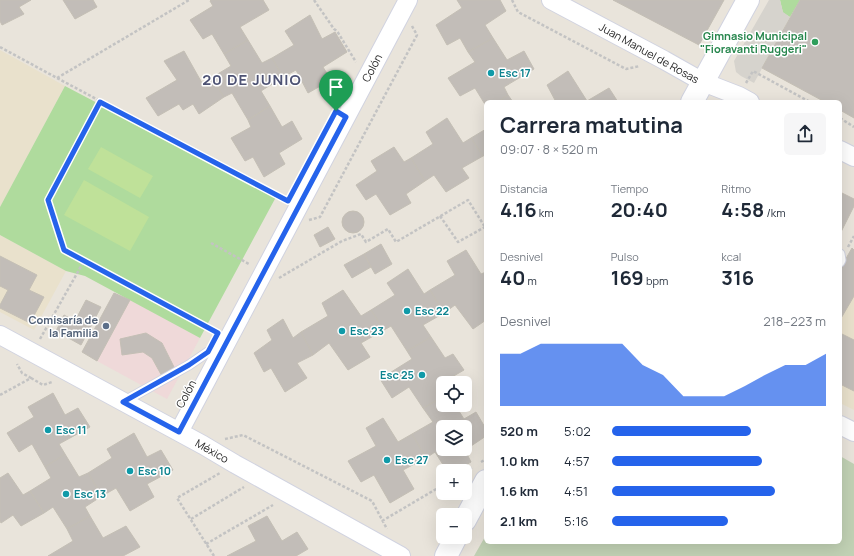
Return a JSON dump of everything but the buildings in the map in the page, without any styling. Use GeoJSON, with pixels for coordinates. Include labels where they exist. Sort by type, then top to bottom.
{"type":"FeatureCollection","features":[{"type":"Feature","properties":{"kind":"main road"},"geometry":{"type":"LineString","coordinates":[[693,100],[748,0]]}},
{"type":"Feature","properties":{"kind":"main road"},"geometry":{"type":"LineString","coordinates":[[471,508],[484,485]]}},
{"type":"Feature","properties":{"kind":"main road"},"geometry":{"type":"LineString","coordinates":[[446,556],[452,544]]}},
{"type":"Feature","properties":{"kind":"street","name":"Juan Manuel de Rosas"},"geometry":{"type":"LineString","coordinates":[[551,0],[703,82],[744,99]]}},
{"type":"Feature","properties":{"kind":"street","name":"Colón"},"geometry":{"type":"LineString","coordinates":[[174,430],[208,352],[218,333],[259,263],[289,225],[341,114],[359,67],[402,3]]}},
{"type":"Feature","properties":{"kind":"street","name":"Colón"},"geometry":{"type":"LineString","coordinates":[[174,430],[259,263],[288,201],[341,114],[402,3]]}},
{"type":"Feature","properties":{"kind":"street"},"geometry":{"type":"LineString","coordinates":[[842,151],[854,157]]}},
{"type":"Feature","properties":{"kind":"street","name":"México"},"geometry":{"type":"LineString","coordinates":[[0,336],[203,445],[401,556]]}},
{"type":"Feature","properties":{"kind":"street"},"geometry":{"type":"LineString","coordinates":[[842,426],[854,432]]}},
{"type":"Feature","properties":{"kind":"lane"},"geometry":{"type":"LineString","coordinates":[[123,402],[189,365],[208,352]]}},
{"type":"Feature","properties":{"kind":"path"},"geometry":{"type":"LineString","coordinates":[[57,78],[189,0]]}},
{"type":"Feature","properties":{"kind":"path"},"geometry":{"type":"LineString","coordinates":[[314,0],[334,29],[337,31],[359,67]]}},
{"type":"Feature","properties":{"kind":"path"},"geometry":{"type":"LineString","coordinates":[[512,0],[518,12],[626,69],[664,60]]}},
{"type":"Feature","properties":{"kind":"path"},"geometry":{"type":"LineString","coordinates":[[289,225],[320,217],[418,35],[402,3]]}},
{"type":"Feature","properties":{"kind":"path"},"geometry":{"type":"LineString","coordinates":[[0,47],[100,102],[288,201]]}},
{"type":"Feature","properties":{"kind":"path"},"geometry":{"type":"LineString","coordinates":[[744,99],[753,70],[806,100]]}},
{"type":"Feature","properties":{"kind":"path"},"geometry":{"type":"LineString","coordinates":[[100,102],[48,200],[64,250],[218,333]]}},
{"type":"Feature","properties":{"kind":"path"},"geometry":{"type":"LineString","coordinates":[[842,119],[854,127]]}},
{"type":"Feature","properties":{"kind":"path"},"geometry":{"type":"LineString","coordinates":[[277,280],[342,241],[361,234],[366,242],[388,229],[396,242],[468,200],[484,224]]}},
{"type":"Feature","properties":{"kind":"path"},"geometry":{"type":"LineString","coordinates":[[440,216],[458,242],[484,227]]}},
{"type":"Feature","properties":{"kind":"path"},"geometry":{"type":"LineString","coordinates":[[211,243],[259,263]]}},
{"type":"Feature","properties":{"kind":"path"},"geometry":{"type":"LineString","coordinates":[[32,353],[84,261]]}},
{"type":"Feature","properties":{"kind":"path"},"geometry":{"type":"LineString","coordinates":[[0,395],[31,378],[22,373],[16,361]]}},
{"type":"Feature","properties":{"kind":"path"},"geometry":{"type":"LineString","coordinates":[[203,445],[243,435],[372,501],[401,556]]}},
{"type":"Feature","properties":{"kind":"path"},"geometry":{"type":"LineString","coordinates":[[214,556],[178,498],[235,464]]}},
{"type":"Feature","properties":{"kind":"path"},"geometry":{"type":"LineString","coordinates":[[191,519],[260,478]]}},
{"type":"Feature","properties":{"kind":"path"},"geometry":{"type":"LineString","coordinates":[[382,521],[436,489]]}},
{"type":"Feature","properties":{"kind":"path"},"geometry":{"type":"LineString","coordinates":[[206,544],[291,494]]}},
{"type":"Feature","properties":{"kind":"shaded area"},"geometry":{"type":"Polygon","coordinates":[[[769,0],[780,0],[783,12],[790,17],[754,83],[736,72],[734,61],[769,0]]]}},
{"type":"Feature","properties":{"kind":"shaded area"},"geometry":{"type":"Polygon","coordinates":[[[0,50],[65,86],[0,207],[0,50]]]}},
{"type":"Feature","properties":{"kind":"shaded area"},"geometry":{"type":"Polygon","coordinates":[[[0,235],[66,271],[34,330],[0,312],[0,235]]]}},
{"type":"Feature","properties":{"kind":"shaded area"},"geometry":{"type":"Polygon","coordinates":[[[854,296],[854,410],[842,404],[842,317],[854,296]]]}},
{"type":"Feature","properties":{"kind":"shaded area"},"geometry":{"type":"Polygon","coordinates":[[[130,300],[200,338],[167,399],[97,361],[130,300]]]}},
{"type":"Feature","properties":{"kind":"green space"},"geometry":{"type":"Polygon","coordinates":[[[780,0],[800,0],[790,17],[783,13],[780,0]]]}},
{"type":"Feature","properties":{"kind":"green space"},"geometry":{"type":"Polygon","coordinates":[[[65,86],[276,197],[200,338],[85,276],[66,271],[0,235],[0,207],[65,86]]]}},
{"type":"Feature","properties":{"kind":"green space"},"geometry":{"type":"Polygon","coordinates":[[[101,147],[153,176],[140,198],[88,169],[101,147]]]}},
{"type":"Feature","properties":{"kind":"green space"},"geometry":{"type":"Polygon","coordinates":[[[84,180],[149,217],[130,251],[64,215],[84,180]]]}},
{"type":"Feature","properties":{"kind":"green space"},"geometry":{"type":"Polygon","coordinates":[[[842,457],[854,464],[854,556],[474,556],[484,538],[484,544],[842,544],[842,457]]]}},
{"type":"Feature","properties":{"kind":"place","name":"Gimnasio Municipal \"Fioravanti Ruggeri\""},"geometry":{"type":"Point","coordinates":[815,42]}},
{"type":"Feature","properties":{"kind":"place","name":"Esc 17"},"geometry":{"type":"Point","coordinates":[491,73]}},
{"type":"Feature","properties":{"kind":"place","name":"Esc 22"},"geometry":{"type":"Point","coordinates":[407,311]}},
{"type":"Feature","properties":{"kind":"place","name":"Comisaría de la Familia"},"geometry":{"type":"Point","coordinates":[106,326]}},
{"type":"Feature","properties":{"kind":"place","name":"Esc 23"},"geometry":{"type":"Point","coordinates":[342,331]}},
{"type":"Feature","properties":{"kind":"place","name":"Esc 25"},"geometry":{"type":"Point","coordinates":[422,375]}},
{"type":"Feature","properties":{"kind":"place","name":"Esc 11"},"geometry":{"type":"Point","coordinates":[48,430]}},
{"type":"Feature","properties":{"kind":"place","name":"Esc 27"},"geometry":{"type":"Point","coordinates":[387,460]}},
{"type":"Feature","properties":{"kind":"place","name":"Esc 10"},"geometry":{"type":"Point","coordinates":[130,471]}},
{"type":"Feature","properties":{"kind":"place","name":"Esc 13"},"geometry":{"type":"Point","coordinates":[66,494]}},
{"type":"Feature","properties":{"kind":"district","name":"20 DE JUNIO"},"geometry":{"type":"Point","coordinates":[252,80]}},
{"type":"Feature","properties":{"kind":"route"},"geometry":{"type":"LineString","coordinates":[[100,102],[288,201],[336,111],[346,117],[179,432],[123,402],[189,365],[208,352],[218,333],[64,250],[48,200],[100,102]]}}]}
